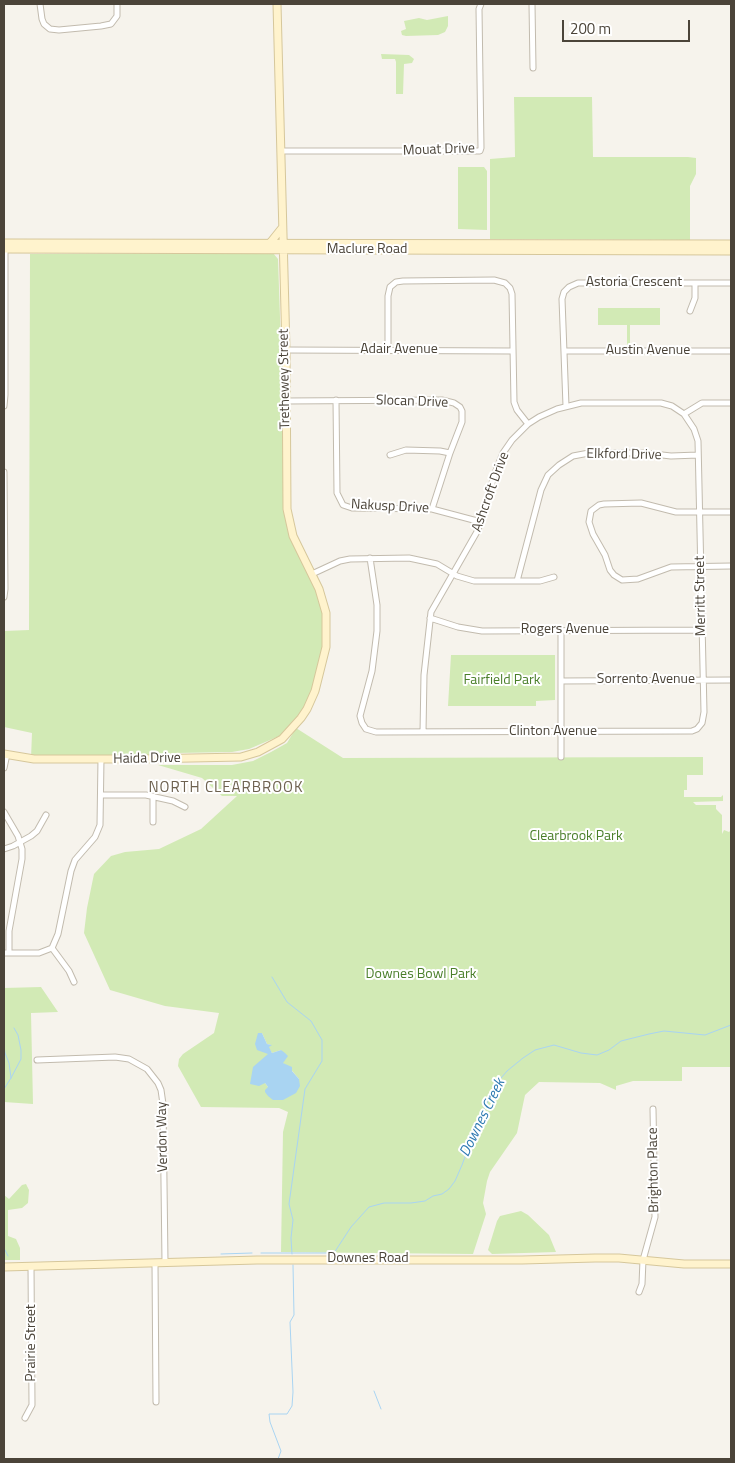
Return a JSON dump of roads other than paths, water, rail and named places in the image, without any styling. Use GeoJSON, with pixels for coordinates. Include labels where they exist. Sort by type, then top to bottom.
{"type":"FeatureCollection","features":[{"type":"Feature","properties":{"kind":"main road","name":"Trethewey Street"},"geometry":{"type":"LineString","coordinates":[[277,4],[286,350],[288,516],[295,542],[312,574],[325,605],[327,621],[326,647],[317,683],[307,709],[286,735]]}},
{"type":"Feature","properties":{"kind":"main road"},"geometry":{"type":"LineString","coordinates":[[270,243],[282,228]]}},
{"type":"Feature","properties":{"kind":"main road","name":"Maclure Road"},"geometry":{"type":"LineString","coordinates":[[5,246],[270,243],[283,246],[731,251]]}},
{"type":"Feature","properties":{"kind":"main road","name":"Maclure Road"},"geometry":{"type":"LineString","coordinates":[[5,246],[731,244]]}},
{"type":"Feature","properties":{"kind":"main road","name":"Haida Drive"},"geometry":{"type":"LineString","coordinates":[[5,754],[34,759],[100,760],[241,757],[271,746],[286,735]]}},
{"type":"Feature","properties":{"kind":"main road","name":"Downes Road"},"geometry":{"type":"LineString","coordinates":[[4,1267],[328,1259],[522,1260],[595,1258],[684,1264],[731,1264]]}},
{"type":"Feature","properties":{"kind":"street"},"geometry":{"type":"LineString","coordinates":[[40,4],[44,24],[50,29],[59,30],[111,24],[117,16],[117,4]]}},
{"type":"Feature","properties":{"kind":"street","name":"Mouat Drive"},"geometry":{"type":"LineString","coordinates":[[281,151],[480,151],[479,8],[481,4]]}},
{"type":"Feature","properties":{"kind":"street"},"geometry":{"type":"LineString","coordinates":[[532,4],[533,68]]}},
{"type":"Feature","properties":{"kind":"street"},"geometry":{"type":"LineString","coordinates":[[4,406],[6,395],[5,246]]}},
{"type":"Feature","properties":{"kind":"street"},"geometry":{"type":"LineString","coordinates":[[388,350],[388,296],[390,287],[396,282],[494,280],[505,283],[511,291],[515,406],[528,424]]}},
{"type":"Feature","properties":{"kind":"street","name":"Astoria Crescent"},"geometry":{"type":"LineString","coordinates":[[566,406],[562,296],[566,289],[578,283],[731,283]]}},
{"type":"Feature","properties":{"kind":"street"},"geometry":{"type":"LineString","coordinates":[[690,311],[695,298],[695,283]]}},
{"type":"Feature","properties":{"kind":"street","name":"Adair Avenue"},"geometry":{"type":"LineString","coordinates":[[286,350],[513,351]]}},
{"type":"Feature","properties":{"kind":"street","name":"Austin Avenue"},"geometry":{"type":"LineString","coordinates":[[564,351],[731,351]]}},
{"type":"Feature","properties":{"kind":"street","name":"Nakusp Drive"},"geometry":{"type":"LineString","coordinates":[[336,400],[337,493],[340,501],[352,508],[432,509],[481,522]]}},
{"type":"Feature","properties":{"kind":"street","name":"Slocan Drive"},"geometry":{"type":"LineString","coordinates":[[286,401],[449,401],[460,407],[463,416],[432,509]]}},
{"type":"Feature","properties":{"kind":"street","name":"Ashcroft Drive"},"geometry":{"type":"LineString","coordinates":[[423,732],[424,675],[430,618],[434,606],[475,537],[495,472],[503,453],[516,436],[528,424],[549,412],[581,403],[650,402],[672,406],[684,414]]}},
{"type":"Feature","properties":{"kind":"street"},"geometry":{"type":"LineString","coordinates":[[699,512],[698,441],[694,429],[684,414],[702,403],[731,402]]}},
{"type":"Feature","properties":{"kind":"street"},"geometry":{"type":"LineString","coordinates":[[390,455],[406,450],[450,453]]}},
{"type":"Feature","properties":{"kind":"street","name":"Elkford Drive"},"geometry":{"type":"LineString","coordinates":[[517,581],[542,490],[548,475],[558,465],[573,456],[589,453],[646,453],[670,456],[698,455]]}},
{"type":"Feature","properties":{"kind":"street"},"geometry":{"type":"LineString","coordinates":[[4,472],[4,597]]}},
{"type":"Feature","properties":{"kind":"street"},"geometry":{"type":"LineString","coordinates":[[731,512],[676,512],[641,503],[604,504],[591,511],[589,522],[610,570],[616,578],[622,580],[634,580],[671,566],[731,566]]}},
{"type":"Feature","properties":{"kind":"street","name":"Merritt Street"},"geometry":{"type":"LineString","coordinates":[[699,512],[704,680]]}},
{"type":"Feature","properties":{"kind":"street"},"geometry":{"type":"LineString","coordinates":[[312,574],[340,562],[370,558],[416,559],[437,564],[454,574],[474,581],[540,581],[554,577]]}},
{"type":"Feature","properties":{"kind":"street","name":"Clinton Avenue"},"geometry":{"type":"LineString","coordinates":[[370,558],[376,599],[377,631],[372,671],[361,712],[362,723],[366,729],[376,732],[692,731],[700,726],[704,718],[704,680]]}},
{"type":"Feature","properties":{"kind":"street","name":"Rogers Avenue"},"geometry":{"type":"LineString","coordinates":[[430,618],[458,628],[475,630],[702,630]]}},
{"type":"Feature","properties":{"kind":"street"},"geometry":{"type":"LineString","coordinates":[[561,630],[561,757]]}},
{"type":"Feature","properties":{"kind":"street","name":"Sorrento Avenue"},"geometry":{"type":"LineString","coordinates":[[561,681],[731,680]]}},
{"type":"Feature","properties":{"kind":"street"},"geometry":{"type":"LineString","coordinates":[[4,768],[5,754]]}},
{"type":"Feature","properties":{"kind":"street"},"geometry":{"type":"LineString","coordinates":[[4,812],[20,842],[22,858],[7,953],[39,953],[52,948],[58,934],[70,871],[75,860],[98,831],[101,794],[100,760]]}},
{"type":"Feature","properties":{"kind":"street"},"geometry":{"type":"LineString","coordinates":[[101,794],[153,796],[173,801],[185,807]]}},
{"type":"Feature","properties":{"kind":"street"},"geometry":{"type":"LineString","coordinates":[[153,796],[153,822]]}},
{"type":"Feature","properties":{"kind":"street"},"geometry":{"type":"LineString","coordinates":[[4,849],[20,842],[37,831],[46,815]]}},
{"type":"Feature","properties":{"kind":"street"},"geometry":{"type":"LineString","coordinates":[[52,948],[69,971],[74,982]]}},
{"type":"Feature","properties":{"kind":"street","name":"Verdon Way"},"geometry":{"type":"LineString","coordinates":[[37,1060],[124,1058],[141,1065],[153,1075],[161,1090],[163,1104],[165,1262]]}},
{"type":"Feature","properties":{"kind":"street","name":"Brighton Place"},"geometry":{"type":"LineString","coordinates":[[639,1292],[642,1284],[643,1260],[653,1227],[656,1208],[653,1109]]}},
{"type":"Feature","properties":{"kind":"street"},"geometry":{"type":"LineString","coordinates":[[155,1263],[156,1402]]}},
{"type":"Feature","properties":{"kind":"street","name":"Prairie Street"},"geometry":{"type":"LineString","coordinates":[[24,1418],[32,1405],[31,1266]]}},
{"type":"Feature","properties":{"kind":"water"},"geometry":{"type":"Polygon","coordinates":[[[258,1033],[262,1033],[267,1044],[272,1045],[269,1047],[272,1053],[281,1050],[288,1056],[283,1063],[292,1067],[292,1071],[299,1079],[300,1086],[296,1093],[283,1100],[273,1100],[268,1096],[265,1090],[268,1087],[265,1083],[259,1086],[250,1084],[253,1067],[268,1054],[257,1050],[255,1044],[258,1033]]]}},
{"type":"Feature","properties":{"kind":"waterway"},"geometry":{"type":"LineString","coordinates":[[272,977],[287,1002],[311,1021],[322,1040],[322,1061],[305,1089],[289,1204],[293,1220],[292,1254]]}},
{"type":"Feature","properties":{"kind":"waterway","name":"Downes Creek"},"geometry":{"type":"LineString","coordinates":[[261,1253],[334,1253],[351,1227],[369,1207],[384,1203],[425,1201],[449,1189],[455,1181],[477,1124],[496,1084],[507,1071],[535,1050],[554,1045],[581,1053],[597,1055],[609,1050],[621,1041],[649,1034],[664,1031],[705,1035],[731,1025]]}},
{"type":"Feature","properties":{"kind":"waterway"},"geometry":{"type":"LineString","coordinates":[[4,1089],[21,1059],[18,1035],[14,1028]]}},
{"type":"Feature","properties":{"kind":"waterway"},"geometry":{"type":"LineString","coordinates":[[4,1045],[11,1078]]}},
{"type":"Feature","properties":{"kind":"waterway"},"geometry":{"type":"LineString","coordinates":[[4,1248],[8,1256]]}},
{"type":"Feature","properties":{"kind":"waterway"},"geometry":{"type":"LineString","coordinates":[[221,1254],[252,1253]]}},
{"type":"Feature","properties":{"kind":"waterway","name":"Downes Creek"},"geometry":{"type":"LineString","coordinates":[[278,1459],[281,1451],[270,1422],[269,1414],[287,1414],[292,1406],[290,1322],[294,1315],[293,1265]]}},
{"type":"Feature","properties":{"kind":"waterway"},"geometry":{"type":"LineString","coordinates":[[374,1391],[381,1409]]}},
{"type":"Feature","properties":{"kind":"district","name":"NORTH CLEARBROOK"},"geometry":{"type":"Point","coordinates":[226,788]}},
{"type":"Feature","properties":{"kind":"park label","name":"Fairfield Park"},"geometry":{"type":"Point","coordinates":[502,681]}},
{"type":"Feature","properties":{"kind":"park label","name":"Clearbrook Park"},"geometry":{"type":"Point","coordinates":[576,837]}},
{"type":"Feature","properties":{"kind":"park label","name":"Downes Bowl Park"},"geometry":{"type":"Point","coordinates":[421,975]}}]}
